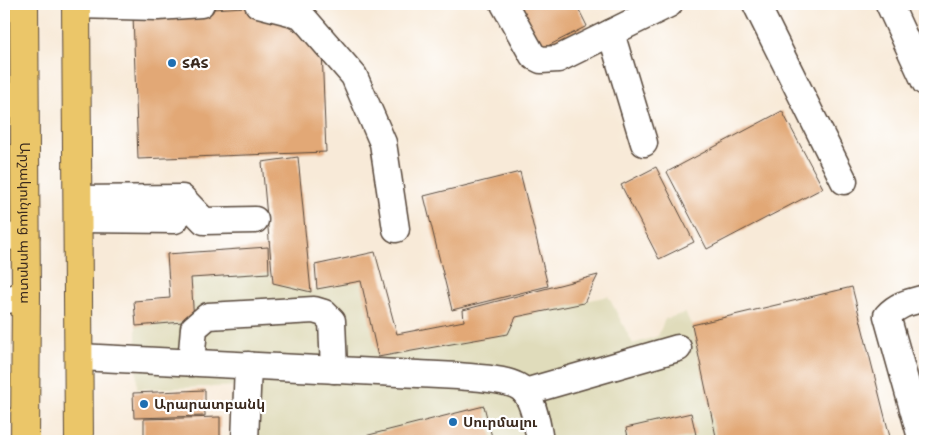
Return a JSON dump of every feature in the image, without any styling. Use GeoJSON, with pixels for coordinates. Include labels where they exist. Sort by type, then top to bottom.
{"type":"FeatureCollection","features":[{"type":"Feature","properties":{"kind":"main road","name":"Արշակունյաց պողոտա"},"geometry":{"type":"LineString","coordinates":[[24,4],[15,236],[15,298],[25,441]]}},
{"type":"Feature","properties":{"kind":"main road"},"geometry":{"type":"LineString","coordinates":[[76,4],[80,441]]}},
{"type":"Feature","properties":{"kind":"street"},"geometry":{"type":"LineString","coordinates":[[76,4],[158,7],[201,4]]}},
{"type":"Feature","properties":{"kind":"street"},"geometry":{"type":"LineString","coordinates":[[258,4],[301,15],[354,76],[383,144],[396,229]]}},
{"type":"Feature","properties":{"kind":"street"},"geometry":{"type":"LineString","coordinates":[[504,4],[533,56],[542,60],[558,59],[620,20],[669,4]]}},
{"type":"Feature","properties":{"kind":"street"},"geometry":{"type":"LineString","coordinates":[[756,4],[844,181]]}},
{"type":"Feature","properties":{"kind":"street"},"geometry":{"type":"LineString","coordinates":[[889,4],[925,82]]}},
{"type":"Feature","properties":{"kind":"street"},"geometry":{"type":"LineString","coordinates":[[620,20],[644,143]]}},
{"type":"Feature","properties":{"kind":"street"},"geometry":{"type":"LineString","coordinates":[[78,209],[182,198],[204,221],[255,220]]}},
{"type":"Feature","properties":{"kind":"street"},"geometry":{"type":"LineString","coordinates":[[78,209],[175,220]]}},
{"type":"Feature","properties":{"kind":"street"},"geometry":{"type":"LineString","coordinates":[[922,441],[887,316],[894,308],[925,298]]}},
{"type":"Feature","properties":{"kind":"street"},"geometry":{"type":"LineString","coordinates":[[191,363],[194,328],[208,316],[314,310],[324,313],[332,321],[334,370]]}},
{"type":"Feature","properties":{"kind":"street"},"geometry":{"type":"LineString","coordinates":[[525,392],[678,348]]}},
{"type":"Feature","properties":{"kind":"street"},"geometry":{"type":"LineString","coordinates":[[79,357],[458,376],[505,381],[525,392],[537,419],[540,441]]}},
{"type":"Feature","properties":{"kind":"street"},"geometry":{"type":"LineString","coordinates":[[245,441],[248,365]]}},
{"type":"Feature","properties":{"kind":"shaded area","name":"Սուրմալու"},"geometry":{"type":"Polygon","coordinates":[[[269,273],[273,283],[311,291],[361,281],[378,357],[508,334],[516,317],[608,296],[633,344],[658,336],[665,319],[685,313],[692,325],[717,441],[252,441],[248,386],[137,389],[136,326],[194,321],[191,278],[269,273]]]}},
{"type":"Feature","properties":{"kind":"building"},"geometry":{"type":"Polygon","coordinates":[[[514,4],[576,4],[587,26],[538,51],[514,4]]]}},
{"type":"Feature","properties":{"kind":"building"},"geometry":{"type":"Polygon","coordinates":[[[260,6],[322,50],[326,152],[138,159],[133,14],[260,6]]]}},
{"type":"Feature","properties":{"kind":"building"},"geometry":{"type":"Polygon","coordinates":[[[782,111],[823,188],[707,249],[667,172],[782,111]]]}},
{"type":"Feature","properties":{"kind":"building"},"geometry":{"type":"Polygon","coordinates":[[[298,157],[311,292],[273,283],[262,162],[298,157]]]}},
{"type":"Feature","properties":{"kind":"building"},"geometry":{"type":"Polygon","coordinates":[[[656,167],[694,242],[659,259],[621,185],[656,167]]]}},
{"type":"Feature","properties":{"kind":"building"},"geometry":{"type":"Polygon","coordinates":[[[520,172],[548,286],[452,310],[424,196],[520,172]]]}},
{"type":"Feature","properties":{"kind":"building"},"geometry":{"type":"Polygon","coordinates":[[[268,247],[269,273],[191,278],[194,321],[136,326],[134,301],[170,298],[167,254],[268,247]]]}},
{"type":"Feature","properties":{"kind":"building"},"geometry":{"type":"Polygon","coordinates":[[[375,252],[397,334],[464,321],[463,310],[598,275],[584,303],[516,317],[508,334],[378,357],[361,281],[317,289],[315,265],[375,252]]]}},
{"type":"Feature","properties":{"kind":"building"},"geometry":{"type":"Polygon","coordinates":[[[852,287],[891,441],[717,441],[692,325],[852,287]]]}},
{"type":"Feature","properties":{"kind":"building"},"geometry":{"type":"Polygon","coordinates":[[[205,390],[205,416],[134,418],[133,393],[205,390]]]}},
{"type":"Feature","properties":{"kind":"building","name":"Սուրմալու"},"geometry":{"type":"Polygon","coordinates":[[[484,406],[493,441],[354,441],[353,439],[484,406]]]}},
{"type":"Feature","properties":{"kind":"building"},"geometry":{"type":"Polygon","coordinates":[[[691,413],[696,435],[671,441],[629,441],[626,428],[691,413]]]}},
{"type":"Feature","properties":{"kind":"building"},"geometry":{"type":"Polygon","coordinates":[[[220,417],[220,441],[144,441],[144,419],[220,417]]]}},
{"type":"Feature","properties":{"kind":"railway"},"geometry":{"type":"LineString","coordinates":[[917,4],[925,22]]}},
{"type":"Feature","properties":{"kind":"place","name":"SAS"},"geometry":{"type":"Point","coordinates":[172,63]}},
{"type":"Feature","properties":{"kind":"place","name":"Արարատբանկ"},"geometry":{"type":"Point","coordinates":[144,404]}},
{"type":"Feature","properties":{"kind":"place","name":"Սուրմալու"},"geometry":{"type":"Point","coordinates":[453,422]}}]}
